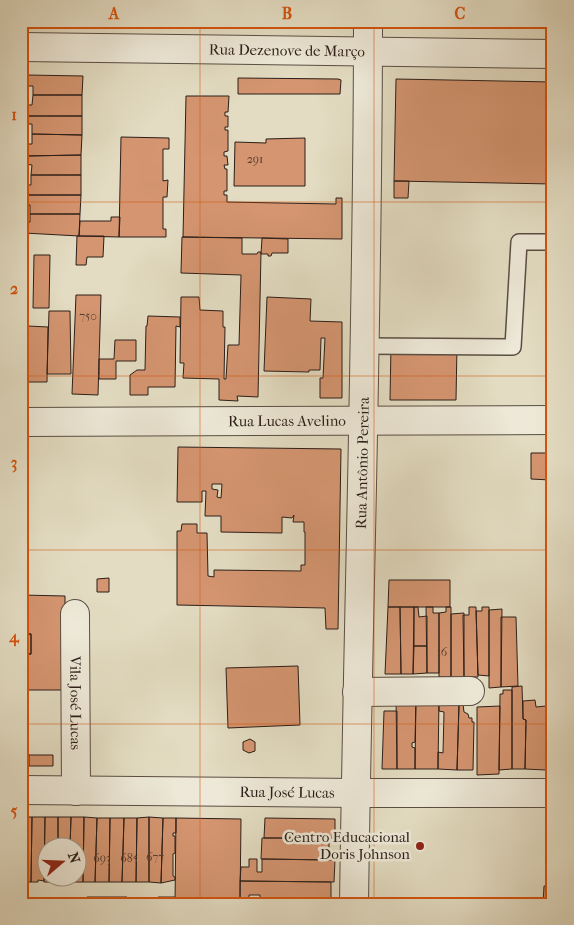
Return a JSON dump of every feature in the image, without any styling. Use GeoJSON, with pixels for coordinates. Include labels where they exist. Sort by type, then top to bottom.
{"type":"FeatureCollection","features":[{"type":"Feature","properties":{"kind":"street","name":"Rua Antônio Pereira"},"geometry":{"type":"LineString","coordinates":[[354,904],[364,422],[368,21]]}},
{"type":"Feature","properties":{"kind":"street","name":"Rua Dezenove de Março"},"geometry":{"type":"LineString","coordinates":[[21,47],[553,54]]}},
{"type":"Feature","properties":{"kind":"street","name":"Rua Lucas Avelino"},"geometry":{"type":"LineString","coordinates":[[21,422],[553,420]]}},
{"type":"Feature","properties":{"kind":"street","name":"Vila José Lucas"},"geometry":{"type":"LineString","coordinates":[[75,614],[76,791]]}},
{"type":"Feature","properties":{"kind":"street"},"geometry":{"type":"LineString","coordinates":[[357,692],[470,691]]}},
{"type":"Feature","properties":{"kind":"street","name":"Rua José Lucas"},"geometry":{"type":"LineString","coordinates":[[21,790],[356,794],[553,793]]}},
{"type":"Feature","properties":{"kind":"lane"},"geometry":{"type":"LineString","coordinates":[[365,346],[513,347],[519,242],[553,242]]}},
{"type":"Feature","properties":{"kind":"building"},"geometry":{"type":"Polygon","coordinates":[[[50,21],[88,21],[88,25],[50,25],[50,21]]]}},
{"type":"Feature","properties":{"kind":"building"},"geometry":{"type":"Polygon","coordinates":[[[100,21],[189,21],[189,26],[100,25],[100,21]]]}},
{"type":"Feature","properties":{"kind":"building"},"geometry":{"type":"Polygon","coordinates":[[[27,75],[83,76],[82,95],[33,95],[33,86],[27,86],[27,75]]]}},
{"type":"Feature","properties":{"kind":"building"},"geometry":{"type":"Polygon","coordinates":[[[238,78],[338,79],[341,80],[340,94],[238,94],[238,78]]]}},
{"type":"Feature","properties":{"kind":"building"},"geometry":{"type":"Polygon","coordinates":[[[396,79],[553,82],[553,184],[394,181],[396,79]]]}},
{"type":"Feature","properties":{"kind":"building"},"geometry":{"type":"Polygon","coordinates":[[[33,95],[82,95],[82,116],[26,116],[26,105],[32,105],[33,95]]]}},
{"type":"Feature","properties":{"kind":"building"},"geometry":{"type":"Polygon","coordinates":[[[186,96],[229,96],[228,112],[225,112],[225,116],[228,116],[228,127],[225,127],[225,130],[228,130],[228,151],[224,152],[224,156],[227,156],[228,165],[224,165],[225,169],[227,169],[227,191],[224,191],[224,195],[227,195],[227,202],[336,204],[336,198],[342,198],[342,239],[183,237],[186,96]]]}},
{"type":"Feature","properties":{"kind":"building"},"geometry":{"type":"Polygon","coordinates":[[[26,116],[82,116],[82,135],[32,134],[32,124],[26,124],[26,116]]]}},
{"type":"Feature","properties":{"kind":"building"},"geometry":{"type":"Polygon","coordinates":[[[32,134],[82,135],[81,155],[25,156],[26,144],[32,144],[32,134]]]}},
{"type":"Feature","properties":{"kind":"building"},"geometry":{"type":"Polygon","coordinates":[[[121,137],[169,138],[169,149],[163,149],[163,181],[168,180],[167,197],[163,197],[163,229],[166,229],[166,237],[119,237],[121,137]]]}},
{"type":"Feature","properties":{"kind":"building"},"geometry":{"type":"Polygon","coordinates":[[[305,138],[305,186],[234,186],[235,142],[266,143],[266,139],[305,138]]]}},
{"type":"Feature","properties":{"kind":"building"},"geometry":{"type":"Polygon","coordinates":[[[81,155],[81,175],[31,175],[32,165],[25,164],[25,156],[81,155]]]}},
{"type":"Feature","properties":{"kind":"building"},"geometry":{"type":"Polygon","coordinates":[[[31,175],[81,175],[81,195],[25,195],[25,185],[31,185],[31,175]]]}},
{"type":"Feature","properties":{"kind":"building"},"geometry":{"type":"Polygon","coordinates":[[[394,181],[409,181],[408,198],[394,198],[394,181]]]}},
{"type":"Feature","properties":{"kind":"building"},"geometry":{"type":"Polygon","coordinates":[[[25,195],[81,195],[80,214],[30,214],[30,205],[25,205],[25,195]]]}},
{"type":"Feature","properties":{"kind":"building"},"geometry":{"type":"Polygon","coordinates":[[[30,214],[80,214],[79,236],[24,233],[25,222],[30,222],[30,214]]]}},
{"type":"Feature","properties":{"kind":"building"},"geometry":{"type":"Polygon","coordinates":[[[111,217],[120,217],[119,237],[79,236],[80,221],[111,221],[111,217]]]}},
{"type":"Feature","properties":{"kind":"building"},"geometry":{"type":"Polygon","coordinates":[[[77,236],[104,236],[103,257],[87,257],[86,265],[76,265],[77,236]]]}},
{"type":"Feature","properties":{"kind":"building"},"geometry":{"type":"Polygon","coordinates":[[[182,237],[242,238],[242,254],[257,254],[261,252],[258,397],[237,396],[238,401],[219,400],[219,379],[183,378],[184,363],[180,363],[181,297],[199,297],[200,310],[223,311],[223,327],[225,327],[224,379],[226,379],[228,345],[239,345],[241,275],[181,273],[182,237]]]}},
{"type":"Feature","properties":{"kind":"building"},"geometry":{"type":"Polygon","coordinates":[[[262,238],[288,239],[288,253],[272,253],[271,256],[261,254],[262,238]]]}},
{"type":"Feature","properties":{"kind":"building"},"geometry":{"type":"Polygon","coordinates":[[[34,255],[50,255],[49,308],[33,308],[34,255]]]}},
{"type":"Feature","properties":{"kind":"building"},"geometry":{"type":"Polygon","coordinates":[[[76,295],[101,295],[98,395],[72,394],[76,295]]]}},
{"type":"Feature","properties":{"kind":"building"},"geometry":{"type":"Polygon","coordinates":[[[267,297],[311,299],[310,321],[342,322],[342,398],[320,398],[320,378],[323,378],[325,338],[321,338],[320,370],[309,370],[309,372],[264,371],[267,297]]]}},
{"type":"Feature","properties":{"kind":"building"},"geometry":{"type":"Polygon","coordinates":[[[49,311],[70,311],[71,374],[47,374],[49,311]]]}},
{"type":"Feature","properties":{"kind":"building"},"geometry":{"type":"Polygon","coordinates":[[[148,316],[180,317],[180,327],[176,326],[175,387],[148,387],[148,395],[130,395],[130,375],[137,370],[145,370],[148,316]]]}},
{"type":"Feature","properties":{"kind":"building"},"geometry":{"type":"Polygon","coordinates":[[[28,326],[48,327],[47,382],[22,382],[22,340],[28,340],[28,326]]]}},
{"type":"Feature","properties":{"kind":"building"},"geometry":{"type":"Polygon","coordinates":[[[115,340],[136,340],[136,361],[116,361],[116,379],[99,379],[99,359],[114,359],[115,340]]]}},
{"type":"Feature","properties":{"kind":"building"},"geometry":{"type":"Polygon","coordinates":[[[391,345],[457,346],[456,400],[390,400],[391,345]]]}},
{"type":"Feature","properties":{"kind":"building"},"geometry":{"type":"Polygon","coordinates":[[[178,447],[341,449],[338,629],[326,629],[325,608],[177,605],[177,531],[181,531],[182,524],[197,524],[197,533],[207,533],[208,576],[214,577],[214,570],[301,571],[301,565],[305,565],[305,532],[304,522],[293,522],[294,515],[292,518],[282,517],[282,533],[221,532],[221,516],[205,516],[206,491],[202,491],[202,502],[177,502],[178,447]],[[212,484],[212,489],[218,490],[217,497],[221,498],[222,484],[212,484]]]}},
{"type":"Feature","properties":{"kind":"building"},"geometry":{"type":"Polygon","coordinates":[[[531,453],[550,453],[550,480],[531,479],[531,453]]]}},
{"type":"Feature","properties":{"kind":"building"},"geometry":{"type":"Polygon","coordinates":[[[550,453],[553,453],[553,510],[549,510],[550,453]]]}},
{"type":"Feature","properties":{"kind":"building"},"geometry":{"type":"Polygon","coordinates":[[[548,577],[553,577],[553,594],[547,594],[548,577]]]}},
{"type":"Feature","properties":{"kind":"building"},"geometry":{"type":"Polygon","coordinates":[[[109,578],[109,592],[97,592],[97,579],[109,578]]]}},
{"type":"Feature","properties":{"kind":"building"},"geometry":{"type":"Polygon","coordinates":[[[389,580],[450,580],[450,607],[388,607],[389,580]]]}},
{"type":"Feature","properties":{"kind":"building"},"geometry":{"type":"Polygon","coordinates":[[[21,595],[65,596],[65,690],[21,690],[21,654],[31,654],[31,634],[21,634],[21,595]]]}},
{"type":"Feature","properties":{"kind":"building"},"geometry":{"type":"Polygon","coordinates":[[[388,607],[400,607],[401,674],[385,674],[388,607]]]}},
{"type":"Feature","properties":{"kind":"building"},"geometry":{"type":"Polygon","coordinates":[[[400,607],[414,607],[413,674],[401,674],[400,607]]]}},
{"type":"Feature","properties":{"kind":"building"},"geometry":{"type":"Polygon","coordinates":[[[414,607],[418,607],[419,617],[427,616],[427,646],[414,646],[414,607]]]}},
{"type":"Feature","properties":{"kind":"building"},"geometry":{"type":"Polygon","coordinates":[[[426,607],[433,607],[433,613],[439,613],[439,673],[427,673],[426,607]]]}},
{"type":"Feature","properties":{"kind":"building"},"geometry":{"type":"Polygon","coordinates":[[[446,607],[451,607],[451,677],[439,677],[439,613],[446,612],[446,607]]]}},
{"type":"Feature","properties":{"kind":"building"},"geometry":{"type":"Polygon","coordinates":[[[469,607],[476,607],[478,677],[464,677],[463,615],[469,615],[469,607]]]}},
{"type":"Feature","properties":{"kind":"building"},"geometry":{"type":"Polygon","coordinates":[[[482,607],[489,607],[489,676],[478,675],[476,611],[482,611],[482,607]]]}},
{"type":"Feature","properties":{"kind":"building"},"geometry":{"type":"Polygon","coordinates":[[[502,609],[501,687],[489,688],[489,610],[502,609]]]}},
{"type":"Feature","properties":{"kind":"building"},"geometry":{"type":"Polygon","coordinates":[[[464,613],[464,681],[451,681],[451,614],[464,613]]]}},
{"type":"Feature","properties":{"kind":"building"},"geometry":{"type":"Polygon","coordinates":[[[501,617],[516,617],[518,686],[501,687],[501,617]]]}},
{"type":"Feature","properties":{"kind":"building"},"geometry":{"type":"Polygon","coordinates":[[[21,634],[31,634],[31,654],[21,654],[21,634]]]}},
{"type":"Feature","properties":{"kind":"building"},"geometry":{"type":"Polygon","coordinates":[[[414,646],[427,646],[427,673],[413,674],[414,646]]]}},
{"type":"Feature","properties":{"kind":"building"},"geometry":{"type":"Polygon","coordinates":[[[298,666],[300,725],[228,728],[226,668],[298,666]]]}},
{"type":"Feature","properties":{"kind":"building"},"geometry":{"type":"Polygon","coordinates":[[[547,681],[553,681],[553,759],[546,759],[547,681]]]}},
{"type":"Feature","properties":{"kind":"building"},"geometry":{"type":"Polygon","coordinates":[[[522,686],[523,719],[526,720],[525,769],[512,769],[512,687],[522,686]]]}},
{"type":"Feature","properties":{"kind":"building"},"geometry":{"type":"Polygon","coordinates":[[[503,690],[512,690],[512,769],[499,770],[500,694],[503,694],[503,690]]]}},
{"type":"Feature","properties":{"kind":"building"},"geometry":{"type":"Polygon","coordinates":[[[396,697],[416,697],[415,742],[412,743],[412,747],[415,748],[415,769],[397,769],[396,697]]]}},
{"type":"Feature","properties":{"kind":"building"},"geometry":{"type":"Polygon","coordinates":[[[416,697],[439,697],[438,769],[415,769],[416,697]]]}},
{"type":"Feature","properties":{"kind":"building"},"geometry":{"type":"Polygon","coordinates":[[[439,697],[444,704],[459,705],[457,770],[438,769],[438,752],[443,753],[444,712],[439,711],[439,697]]]}},
{"type":"Feature","properties":{"kind":"building"},"geometry":{"type":"Polygon","coordinates":[[[535,700],[536,707],[546,706],[546,770],[525,769],[526,720],[523,719],[523,701],[535,700]]]}},
{"type":"Feature","properties":{"kind":"building"},"geometry":{"type":"Polygon","coordinates":[[[459,704],[463,704],[464,712],[474,722],[473,770],[457,770],[459,704]]]}},
{"type":"Feature","properties":{"kind":"building"},"geometry":{"type":"Polygon","coordinates":[[[500,706],[499,774],[477,775],[477,707],[500,706]]]}},
{"type":"Feature","properties":{"kind":"building"},"geometry":{"type":"Polygon","coordinates":[[[384,711],[397,711],[397,769],[382,769],[384,711]]]}},
{"type":"Feature","properties":{"kind":"building"},"geometry":{"type":"Polygon","coordinates":[[[250,739],[255,742],[255,751],[249,753],[243,750],[243,742],[250,739]]]}},
{"type":"Feature","properties":{"kind":"building"},"geometry":{"type":"Polygon","coordinates":[[[29,755],[53,755],[53,766],[29,766],[29,755]]]}},
{"type":"Feature","properties":{"kind":"building"},"geometry":{"type":"Polygon","coordinates":[[[21,817],[32,817],[31,882],[21,882],[21,817]]]}},
{"type":"Feature","properties":{"kind":"building"},"geometry":{"type":"Polygon","coordinates":[[[32,817],[45,817],[45,838],[38,838],[38,882],[31,882],[32,817]]]}},
{"type":"Feature","properties":{"kind":"building"},"geometry":{"type":"Polygon","coordinates":[[[45,817],[58,817],[58,838],[45,838],[45,817]]]}},
{"type":"Feature","properties":{"kind":"building"},"geometry":{"type":"Polygon","coordinates":[[[58,817],[71,817],[70,838],[58,838],[58,817]]]}},
{"type":"Feature","properties":{"kind":"building"},"geometry":{"type":"Polygon","coordinates":[[[71,817],[84,817],[84,838],[70,838],[71,817]]]}},
{"type":"Feature","properties":{"kind":"building"},"geometry":{"type":"Polygon","coordinates":[[[84,817],[97,818],[95,882],[88,882],[88,838],[84,838],[84,817]]]}},
{"type":"Feature","properties":{"kind":"building"},"geometry":{"type":"Polygon","coordinates":[[[149,817],[163,818],[161,883],[149,882],[149,817]]]}},
{"type":"Feature","properties":{"kind":"building"},"geometry":{"type":"Polygon","coordinates":[[[149,817],[149,882],[136,882],[137,818],[149,817]]]}},
{"type":"Feature","properties":{"kind":"building"},"geometry":{"type":"Polygon","coordinates":[[[97,818],[110,818],[109,882],[95,882],[97,818]]]}},
{"type":"Feature","properties":{"kind":"building"},"geometry":{"type":"Polygon","coordinates":[[[110,818],[124,818],[122,882],[109,882],[110,818]]]}},
{"type":"Feature","properties":{"kind":"building"},"geometry":{"type":"Polygon","coordinates":[[[124,818],[137,818],[136,882],[122,882],[124,818]]]}},
{"type":"Feature","properties":{"kind":"building"},"geometry":{"type":"Polygon","coordinates":[[[163,818],[176,818],[176,833],[173,833],[173,836],[175,836],[173,876],[175,880],[161,883],[163,818]]]}},
{"type":"Feature","properties":{"kind":"building"},"geometry":{"type":"Polygon","coordinates":[[[176,818],[241,819],[240,904],[175,904],[176,818]]]}},
{"type":"Feature","properties":{"kind":"building"},"geometry":{"type":"Polygon","coordinates":[[[265,818],[335,819],[335,838],[264,838],[265,818]]]}},
{"type":"Feature","properties":{"kind":"building"},"geometry":{"type":"Polygon","coordinates":[[[547,832],[553,832],[553,882],[549,882],[549,877],[547,877],[547,832]]]}},
{"type":"Feature","properties":{"kind":"building"},"geometry":{"type":"Polygon","coordinates":[[[262,838],[329,838],[329,860],[261,859],[262,838]]]}},
{"type":"Feature","properties":{"kind":"building"},"geometry":{"type":"Polygon","coordinates":[[[249,859],[257,859],[257,872],[262,872],[262,859],[335,860],[334,882],[240,881],[241,867],[249,867],[249,859]]]}},
{"type":"Feature","properties":{"kind":"building"},"geometry":{"type":"Polygon","coordinates":[[[240,881],[331,882],[331,903],[260,902],[260,895],[249,895],[249,902],[240,902],[240,881]]]}},
{"type":"Feature","properties":{"kind":"building"},"geometry":{"type":"Polygon","coordinates":[[[544,886],[551,886],[550,904],[543,904],[544,886]]]}},
{"type":"Feature","properties":{"kind":"building"},"geometry":{"type":"Polygon","coordinates":[[[87,897],[127,897],[127,904],[87,904],[87,897]]]}},
{"type":"Feature","properties":{"kind":"building"},"geometry":{"type":"Polygon","coordinates":[[[158,897],[175,897],[175,904],[158,904],[158,897]]]}},
{"type":"Feature","properties":{"kind":"place","name":"Centro Educacional Doris Johnson"},"geometry":{"type":"Point","coordinates":[420,846]}}]}
